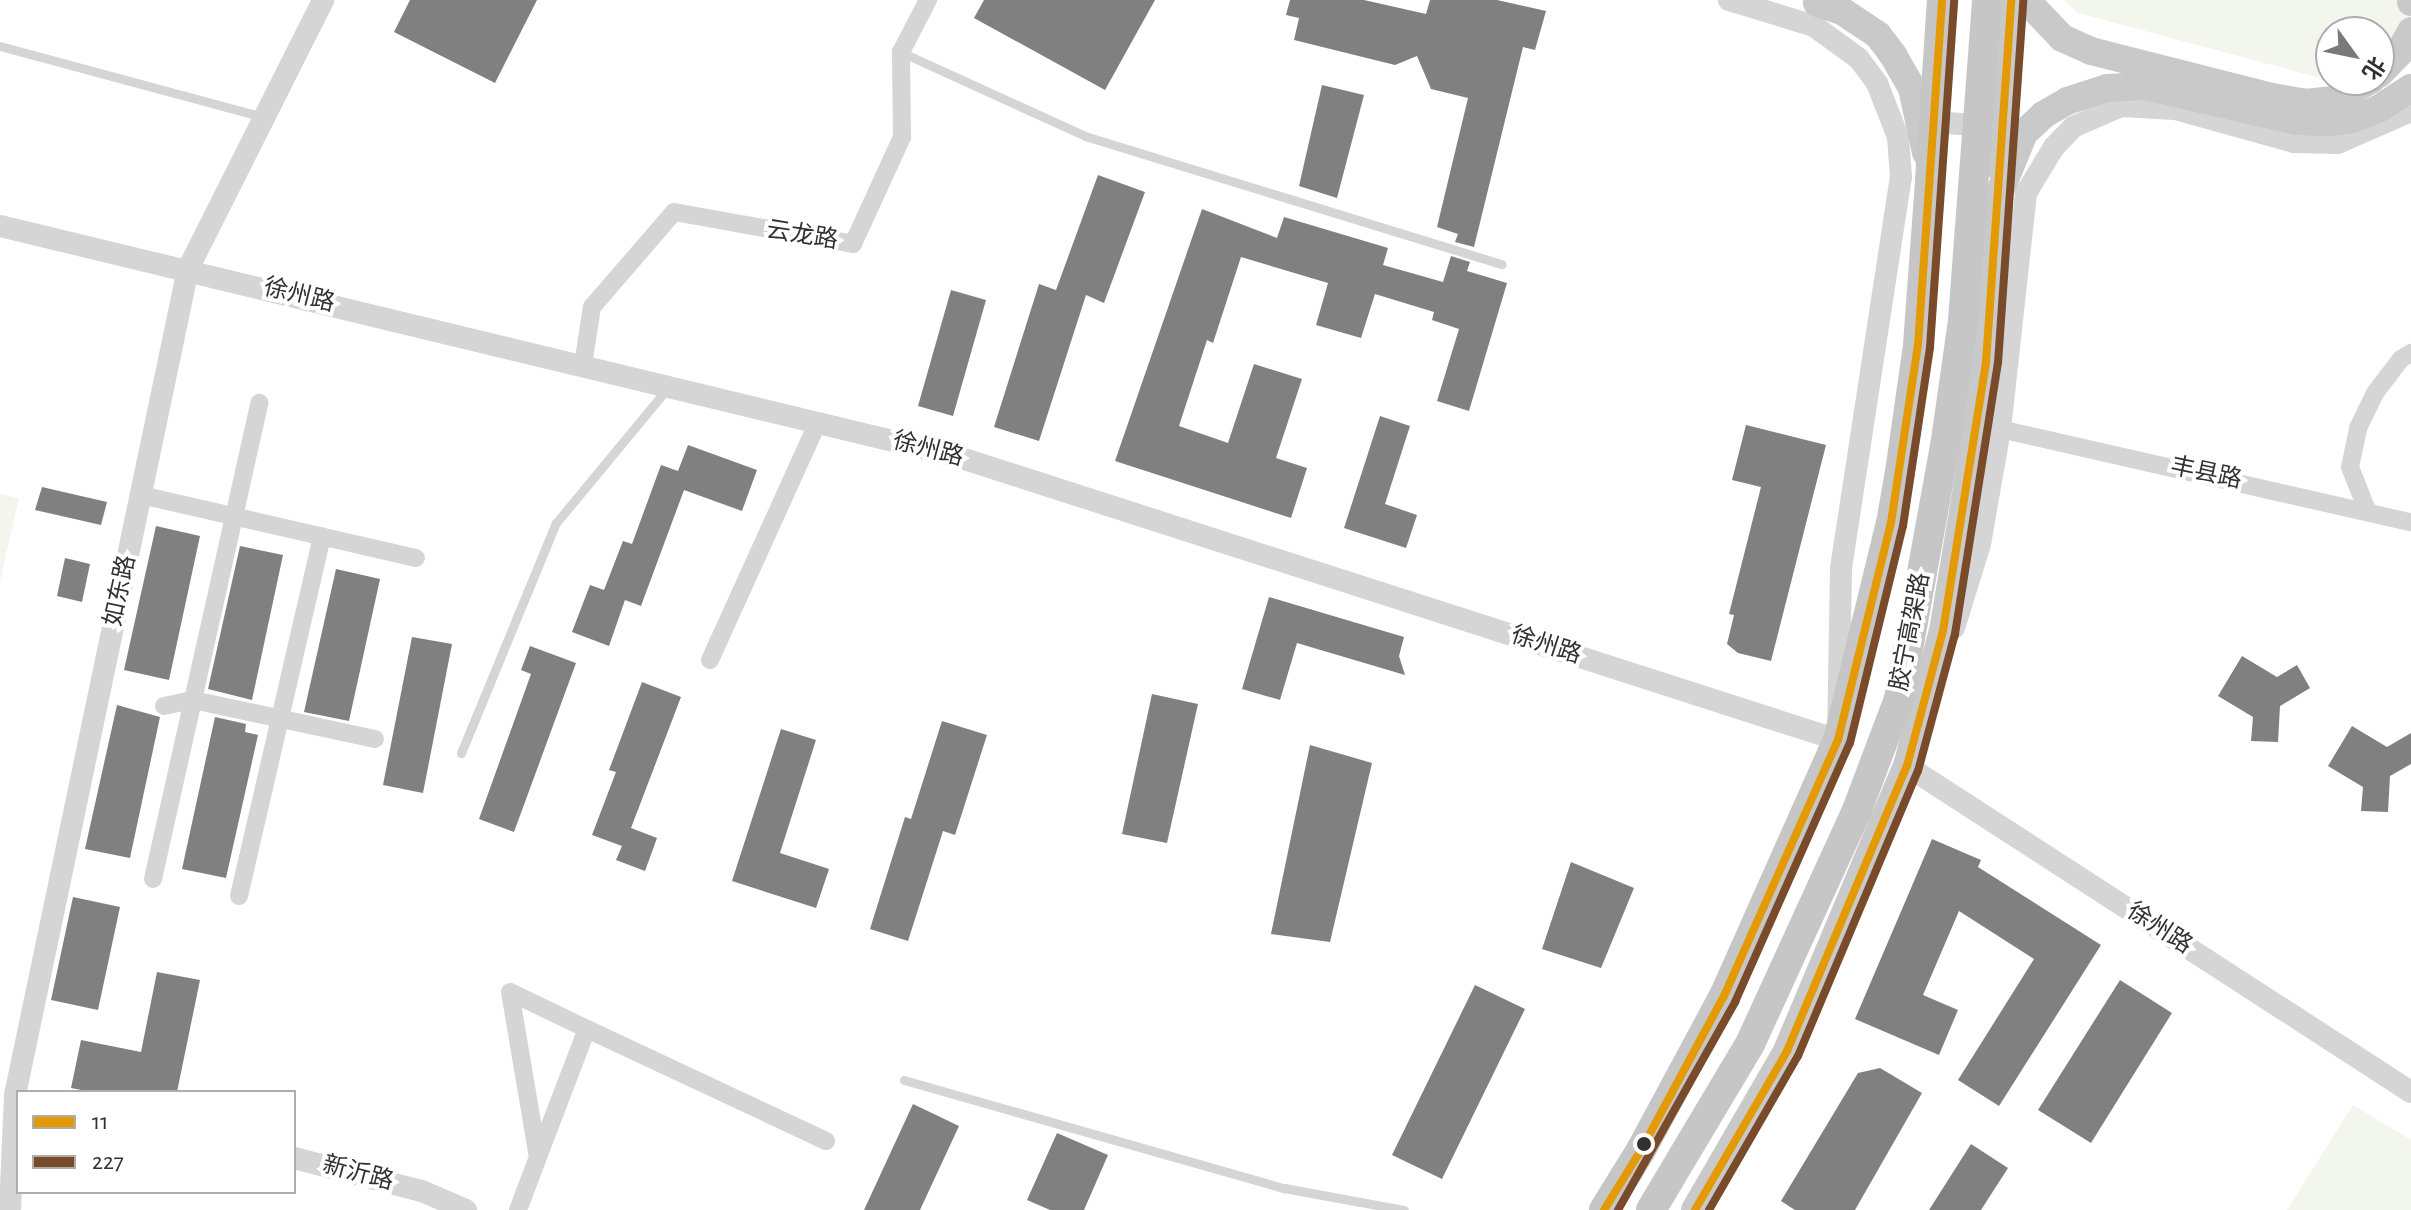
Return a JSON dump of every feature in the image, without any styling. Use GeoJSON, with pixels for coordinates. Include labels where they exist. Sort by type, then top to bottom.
{"type":"FeatureCollection","features":[{"type":"Feature","properties":{"kind":"highway","name":"胶宁高架路"},"geometry":{"type":"LineString","coordinates":[[1604,1210],[1641,1150],[1724,996],[1838,740],[1898,485],[1918,345],[1942,0]]}},
{"type":"Feature","properties":{"kind":"highway","name":"胶宁高架路"},"geometry":{"type":"LineString","coordinates":[[1651,1210],[1750,1044],[1857,810],[1899,699],[1945,447],[1986,191],[1987,0]]}},
{"type":"Feature","properties":{"kind":"main road"},"geometry":{"type":"LineString","coordinates":[[1695,1210],[1787,1051],[1907,766],[1943,631],[1978,417],[1986,191],[2011,0]]}},
{"type":"Feature","properties":{"kind":"main road"},"geometry":{"type":"LineString","coordinates":[[2026,0],[2062,38],[2091,51],[2257,94],[2305,103],[2334,100],[2341,96]]}},
{"type":"Feature","properties":{"kind":"main road"},"geometry":{"type":"LineString","coordinates":[[1811,2],[1842,11],[1878,35],[1893,55],[1912,88],[1930,180]]}},
{"type":"Feature","properties":{"kind":"main road"},"geometry":{"type":"LineString","coordinates":[[2395,57],[2411,31]]}},
{"type":"Feature","properties":{"kind":"main road"},"geometry":{"type":"LineString","coordinates":[[1986,191],[2024,133],[2043,115],[2067,101],[2107,88],[2145,86],[2297,121],[2319,122],[2353,119],[2380,108],[2411,88]]}},
{"type":"Feature","properties":{"kind":"street","name":"如东路"},"geometry":{"type":"LineString","coordinates":[[10,1210],[11,1094],[188,269],[323,0]]}},
{"type":"Feature","properties":{"kind":"street","name":"云龙路"},"geometry":{"type":"LineString","coordinates":[[583,365],[592,307],[674,212],[853,244],[902,137],[901,52],[928,0]]}},
{"type":"Feature","properties":{"kind":"street"},"geometry":{"type":"LineString","coordinates":[[1729,0],[1814,26],[1858,58],[1883,93],[1898,137],[1901,177],[1841,568],[1838,740]]}},
{"type":"Feature","properties":{"kind":"street"},"geometry":{"type":"LineString","coordinates":[[1930,680],[1954,628],[1980,544],[2000,429],[2026,193],[2038,170],[2073,127],[2121,106],[2175,109],[2294,142],[2338,143],[2411,111]]}},
{"type":"Feature","properties":{"kind":"street"},"geometry":{"type":"LineString","coordinates":[[1898,137],[1944,123],[1966,124],[2011,140],[2038,170]]}},
{"type":"Feature","properties":{"kind":"street","name":"徐州路"},"geometry":{"type":"LineString","coordinates":[[0,226],[955,456],[1838,740]]}},
{"type":"Feature","properties":{"kind":"street"},"geometry":{"type":"LineString","coordinates":[[2367,510],[2350,467],[2358,428],[2375,393],[2401,359],[2411,353]]}},
{"type":"Feature","properties":{"kind":"street"},"geometry":{"type":"LineString","coordinates":[[153,879],[259,403]]}},
{"type":"Feature","properties":{"kind":"street"},"geometry":{"type":"LineString","coordinates":[[710,660],[818,422]]}},
{"type":"Feature","properties":{"kind":"street","name":"丰县路"},"geometry":{"type":"LineString","coordinates":[[2000,429],[2411,522]]}},
{"type":"Feature","properties":{"kind":"street"},"geometry":{"type":"LineString","coordinates":[[141,495],[416,558]]}},
{"type":"Feature","properties":{"kind":"street"},"geometry":{"type":"LineString","coordinates":[[239,896],[322,536]]}},
{"type":"Feature","properties":{"kind":"street"},"geometry":{"type":"LineString","coordinates":[[164,706],[193,700],[375,739]]}},
{"type":"Feature","properties":{"kind":"street","name":"徐州路"},"geometry":{"type":"LineString","coordinates":[[1907,766],[2411,1092]]}},
{"type":"Feature","properties":{"kind":"street"},"geometry":{"type":"LineString","coordinates":[[538,1157],[510,992],[826,1141]]}},
{"type":"Feature","properties":{"kind":"street"},"geometry":{"type":"LineString","coordinates":[[518,1210],[587,1029]]}},
{"type":"Feature","properties":{"kind":"street","name":"新沂路"},"geometry":{"type":"LineString","coordinates":[[296,1159],[422,1191],[466,1210]]}},
{"type":"Feature","properties":{"kind":"lane"},"geometry":{"type":"LineString","coordinates":[[0,46],[264,117]]}},
{"type":"Feature","properties":{"kind":"lane"},"geometry":{"type":"LineString","coordinates":[[901,52],[1085,136],[1502,264]]}},
{"type":"Feature","properties":{"kind":"lane"},"geometry":{"type":"LineString","coordinates":[[461,753],[556,523],[669,386]]}},
{"type":"Feature","properties":{"kind":"lane"},"geometry":{"type":"LineString","coordinates":[[904,1080],[1284,1188],[1404,1210]]}},
{"type":"Feature","properties":{"kind":"shaded area"},"geometry":{"type":"Polygon","coordinates":[[[2064,0],[2411,0],[2411,55],[2395,60],[2395,16],[2315,16],[2315,77],[2078,13],[2064,0]]]}},
{"type":"Feature","properties":{"kind":"shaded area"},"geometry":{"type":"Polygon","coordinates":[[[0,494],[19,498],[0,581],[0,494]]]}},
{"type":"Feature","properties":{"kind":"shaded area"},"geometry":{"type":"Polygon","coordinates":[[[2353,1105],[2411,1140],[2411,1210],[2287,1210],[2353,1105]]]}},
{"type":"Feature","properties":{"kind":"building"},"geometry":{"type":"Polygon","coordinates":[[[410,0],[537,0],[495,83],[394,32],[410,0]]]}},
{"type":"Feature","properties":{"kind":"building"},"geometry":{"type":"Polygon","coordinates":[[[984,0],[1155,0],[1105,90],[974,18],[984,0]]]}},
{"type":"Feature","properties":{"kind":"building"},"geometry":{"type":"Polygon","coordinates":[[[1290,0],[1364,0],[1426,14],[1430,0],[1497,0],[1546,11],[1535,50],[1523,47],[1474,247],[1455,242],[1458,234],[1437,227],[1468,98],[1431,89],[1417,56],[1395,65],[1294,40],[1299,18],[1286,15],[1290,0]]]}},
{"type":"Feature","properties":{"kind":"building"},"geometry":{"type":"Polygon","coordinates":[[[1322,85],[1364,95],[1337,198],[1299,186],[1322,85]]]}},
{"type":"Feature","properties":{"kind":"building"},"geometry":{"type":"Polygon","coordinates":[[[1098,175],[1145,192],[1104,303],[1086,295],[1039,441],[994,427],[1039,284],[1056,290],[1098,175]]]}},
{"type":"Feature","properties":{"kind":"building"},"geometry":{"type":"Polygon","coordinates":[[[1202,209],[1277,238],[1284,217],[1388,248],[1383,265],[1443,282],[1451,256],[1470,262],[1467,271],[1507,283],[1469,411],[1437,401],[1459,329],[1432,320],[1434,312],[1375,294],[1361,338],[1316,325],[1328,283],[1241,257],[1213,343],[1207,340],[1179,426],[1228,443],[1254,364],[1302,379],[1276,458],[1307,468],[1291,518],[1115,461],[1202,209]]]}},
{"type":"Feature","properties":{"kind":"building"},"geometry":{"type":"Polygon","coordinates":[[[951,290],[986,300],[953,416],[918,406],[951,290]]]}},
{"type":"Feature","properties":{"kind":"building"},"geometry":{"type":"Polygon","coordinates":[[[1380,416],[1410,426],[1385,504],[1417,515],[1406,548],[1344,528],[1380,416]]]}},
{"type":"Feature","properties":{"kind":"building"},"geometry":{"type":"Polygon","coordinates":[[[1746,425],[1826,445],[1771,661],[1738,653],[1727,644],[1734,615],[1729,614],[1761,487],[1732,480],[1746,425]]]}},
{"type":"Feature","properties":{"kind":"building"},"geometry":{"type":"Polygon","coordinates":[[[688,445],[757,470],[742,511],[684,490],[641,606],[625,600],[609,646],[572,632],[590,585],[604,590],[623,541],[632,544],[661,465],[678,471],[688,445]]]}},
{"type":"Feature","properties":{"kind":"building"},"geometry":{"type":"Polygon","coordinates":[[[42,487],[107,502],[101,525],[35,510],[42,487]]]}},
{"type":"Feature","properties":{"kind":"building"},"geometry":{"type":"Polygon","coordinates":[[[156,526],[200,536],[169,680],[124,670],[156,526]]]}},
{"type":"Feature","properties":{"kind":"building"},"geometry":{"type":"Polygon","coordinates":[[[240,546],[283,555],[252,700],[208,689],[240,546]]]}},
{"type":"Feature","properties":{"kind":"building"},"geometry":{"type":"Polygon","coordinates":[[[65,558],[90,564],[82,602],[57,596],[65,558]]]}},
{"type":"Feature","properties":{"kind":"building"},"geometry":{"type":"Polygon","coordinates":[[[336,569],[380,579],[349,721],[304,712],[336,569]]]}},
{"type":"Feature","properties":{"kind":"building"},"geometry":{"type":"Polygon","coordinates":[[[1269,597],[1404,637],[1399,656],[1405,675],[1297,643],[1280,700],[1242,689],[1269,597]]]}},
{"type":"Feature","properties":{"kind":"building"},"geometry":{"type":"Polygon","coordinates":[[[412,637],[452,644],[423,793],[383,785],[412,637]]]}},
{"type":"Feature","properties":{"kind":"building"},"geometry":{"type":"Polygon","coordinates":[[[530,646],[576,663],[514,832],[479,819],[531,674],[521,670],[530,646]]]}},
{"type":"Feature","properties":{"kind":"building"},"geometry":{"type":"Polygon","coordinates":[[[2242,656],[2277,677],[2297,665],[2310,688],[2280,706],[2278,742],[2251,741],[2253,717],[2218,696],[2242,656]]]}},
{"type":"Feature","properties":{"kind":"building"},"geometry":{"type":"Polygon","coordinates":[[[642,682],[681,697],[631,828],[657,838],[645,871],[616,860],[622,846],[592,835],[616,772],[609,770],[642,682]]]}},
{"type":"Feature","properties":{"kind":"building"},"geometry":{"type":"Polygon","coordinates":[[[1152,694],[1198,704],[1167,843],[1122,834],[1152,694]]]}},
{"type":"Feature","properties":{"kind":"building"},"geometry":{"type":"Polygon","coordinates":[[[117,705],[160,717],[130,858],[85,849],[117,705]]]}},
{"type":"Feature","properties":{"kind":"building"},"geometry":{"type":"Polygon","coordinates":[[[215,717],[246,724],[245,732],[258,735],[226,878],[182,869],[215,717]]]}},
{"type":"Feature","properties":{"kind":"building"},"geometry":{"type":"Polygon","coordinates":[[[942,721],[987,735],[955,835],[943,831],[908,941],[870,929],[905,817],[911,819],[942,721]]]}},
{"type":"Feature","properties":{"kind":"building"},"geometry":{"type":"Polygon","coordinates":[[[2352,726],[2387,747],[2411,733],[2411,764],[2390,776],[2388,812],[2361,811],[2363,787],[2328,766],[2352,726]]]}},
{"type":"Feature","properties":{"kind":"building"},"geometry":{"type":"Polygon","coordinates":[[[781,729],[816,740],[780,853],[829,869],[816,908],[732,881],[781,729]]]}},
{"type":"Feature","properties":{"kind":"building"},"geometry":{"type":"Polygon","coordinates":[[[1310,745],[1372,763],[1330,942],[1271,934],[1310,745]]]}},
{"type":"Feature","properties":{"kind":"building"},"geometry":{"type":"Polygon","coordinates":[[[1932,839],[1981,860],[1978,867],[2101,945],[1999,1106],[1958,1080],[2034,959],[1959,911],[1923,995],[1958,1010],[1939,1055],[1855,1019],[1932,839]]]}},
{"type":"Feature","properties":{"kind":"building"},"geometry":{"type":"Polygon","coordinates":[[[1571,862],[1634,888],[1601,968],[1542,949],[1571,862]]]}},
{"type":"Feature","properties":{"kind":"building"},"geometry":{"type":"Polygon","coordinates":[[[73,897],[120,907],[98,1010],[51,1000],[73,897]]]}},
{"type":"Feature","properties":{"kind":"building"},"geometry":{"type":"Polygon","coordinates":[[[157,972],[200,980],[177,1090],[71,1088],[81,1040],[141,1052],[157,972]]]}},
{"type":"Feature","properties":{"kind":"building"},"geometry":{"type":"Polygon","coordinates":[[[2120,980],[2172,1013],[2091,1143],[2038,1110],[2120,980]]]}},
{"type":"Feature","properties":{"kind":"building"},"geometry":{"type":"Polygon","coordinates":[[[1475,985],[1525,1009],[1442,1179],[1392,1155],[1475,985]]]}},
{"type":"Feature","properties":{"kind":"building"},"geometry":{"type":"Polygon","coordinates":[[[1880,1068],[1922,1093],[1855,1210],[1795,1210],[1781,1201],[1858,1073],[1880,1068]]]}},
{"type":"Feature","properties":{"kind":"building"},"geometry":{"type":"Polygon","coordinates":[[[913,1104],[959,1126],[920,1210],[864,1210],[913,1104]]]}},
{"type":"Feature","properties":{"kind":"building"},"geometry":{"type":"Polygon","coordinates":[[[1057,1133],[1108,1155],[1084,1210],[1050,1210],[1027,1200],[1057,1133]]]}},
{"type":"Feature","properties":{"kind":"building"},"geometry":{"type":"Polygon","coordinates":[[[1971,1144],[2008,1168],[1981,1210],[1929,1210],[1971,1144]]]}},
{"type":"Feature","properties":{"kind":"transit line","name":"11"},"geometry":{"type":"LineString","coordinates":[[1604,1210],[1641,1150],[1724,996],[1838,740],[1891,523],[1918,345],[1942,0]]}},
{"type":"Feature","properties":{"kind":"transit line","name":"11"},"geometry":{"type":"LineString","coordinates":[[1695,1210],[1787,1051],[1907,766],[1943,631],[1986,362],[2011,0]]}},
{"type":"Feature","properties":{"kind":"transit line","name":"227"},"geometry":{"type":"LineString","coordinates":[[1618,1210],[1735,1002],[1850,743],[1903,526],[1930,347],[1954,1]]}},
{"type":"Feature","properties":{"kind":"transit line","name":"227"},"geometry":{"type":"LineString","coordinates":[[1709,1210],[1798,1056],[1918,771],[1955,634],[1998,363],[2023,1]]}}]}
